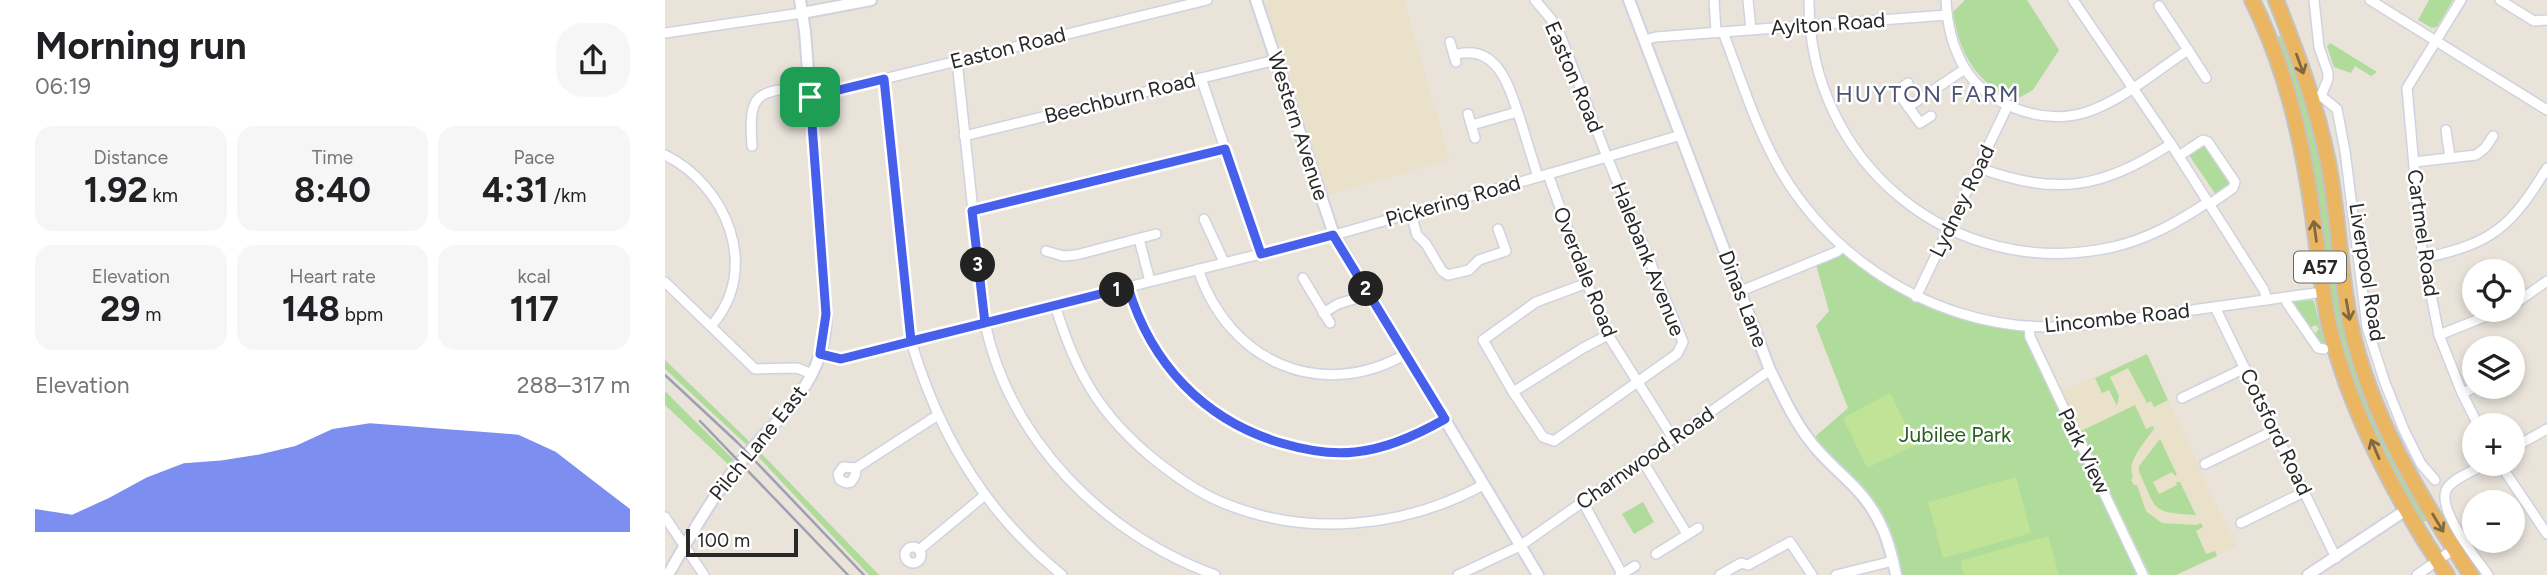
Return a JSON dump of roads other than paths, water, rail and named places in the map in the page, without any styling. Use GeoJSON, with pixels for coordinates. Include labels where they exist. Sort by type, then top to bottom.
{"type":"FeatureCollection","features":[{"type":"Feature","properties":{"kind":"highway","name":"Liverpool Road"},"geometry":{"type":"LineString","coordinates":[[2252,0],[2268,36],[2290,103],[2307,174],[2330,329],[2346,381],[2378,457],[2406,510],[2447,575]]}},
{"type":"Feature","properties":{"kind":"highway","name":"Liverpool Road"},"geometry":{"type":"LineString","coordinates":[[2276,0],[2316,97],[2327,156],[2345,295],[2358,351],[2374,397],[2421,495],[2471,575]]}},
{"type":"Feature","properties":{"kind":"street","name":"Pilch Lane East"},"geometry":{"type":"LineString","coordinates":[[669,574],[685,543],[734,469],[781,418],[812,374],[820,354],[826,314],[800,0]]}},
{"type":"Feature","properties":{"kind":"street"},"geometry":{"type":"LineString","coordinates":[[665,33],[871,0]]}},
{"type":"Feature","properties":{"kind":"street","name":"Easton Road"},"geometry":{"type":"LineString","coordinates":[[752,146],[750,116],[757,101],[776,90],[809,92],[884,79],[1207,0]]}},
{"type":"Feature","properties":{"kind":"street","name":"Western Avenue"},"geometry":{"type":"LineString","coordinates":[[1256,0],[1333,235],[1538,575]]}},
{"type":"Feature","properties":{"kind":"street","name":"Easton Road"},"geometry":{"type":"LineString","coordinates":[[1535,0],[1551,19],[1561,37],[1607,157]]}},
{"type":"Feature","properties":{"kind":"street","name":"Dinas Lane"},"geometry":{"type":"LineString","coordinates":[[1629,0],[1770,370],[1788,407],[1810,441],[1859,491],[1873,510],[1885,532],[1896,575]]}},
{"type":"Feature","properties":{"kind":"street"},"geometry":{"type":"LineString","coordinates":[[1714,0],[1720,32]]}},
{"type":"Feature","properties":{"kind":"street","name":"Aylton Road"},"geometry":{"type":"LineString","coordinates":[[1748,0],[1751,30]]}},
{"type":"Feature","properties":{"kind":"street"},"geometry":{"type":"LineString","coordinates":[[1809,0],[1814,57],[1825,94],[1851,144],[1870,169],[1896,194],[1927,218],[1949,229],[1983,243],[2041,253],[2077,252],[2115,246],[2154,233],[2234,188],[2235,181],[2208,142],[2203,140],[2179,156]]}},
{"type":"Feature","properties":{"kind":"street"},"geometry":{"type":"LineString","coordinates":[[1945,0],[1956,52],[1965,69],[1982,88],[2008,105],[2036,114],[2074,115],[2102,105],[2188,50]]}},
{"type":"Feature","properties":{"kind":"street"},"geometry":{"type":"LineString","coordinates":[[2073,0],[2179,156],[2264,290],[2267,300]]}},
{"type":"Feature","properties":{"kind":"street"},"geometry":{"type":"LineString","coordinates":[[2314,0],[2319,47],[2328,79],[2316,97],[2335,105],[2341,122],[2365,316],[2405,430],[2421,464],[2435,480]]}},
{"type":"Feature","properties":{"kind":"street"},"geometry":{"type":"LineString","coordinates":[[2370,0],[2547,110]]}},
{"type":"Feature","properties":{"kind":"street","name":"Cartmel Road"},"geometry":{"type":"LineString","coordinates":[[2461,0],[2407,88],[2423,258],[2439,335],[2462,393]]}},
{"type":"Feature","properties":{"kind":"street"},"geometry":{"type":"LineString","coordinates":[[2500,0],[2534,21],[2547,20]]}},
{"type":"Feature","properties":{"kind":"street"},"geometry":{"type":"LineString","coordinates":[[2159,6],[2206,78]]}},
{"type":"Feature","properties":{"kind":"street","name":"Aylton Road"},"geometry":{"type":"LineString","coordinates":[[1644,40],[1947,15]]}},
{"type":"Feature","properties":{"kind":"street","name":"Lincombe Road"},"geometry":{"type":"LineString","coordinates":[[1720,32],[1776,162],[1804,205],[1843,247],[1882,277],[1916,297],[1968,316],[2029,326],[2079,326],[2323,292]]}},
{"type":"Feature","properties":{"kind":"street","name":"Overdale Road"},"geometry":{"type":"LineString","coordinates":[[1450,42],[1455,59],[1472,53],[1492,62],[1505,79],[1608,335],[1673,438]]}},
{"type":"Feature","properties":{"kind":"street","name":"Beechburn Road"},"geometry":{"type":"LineString","coordinates":[[964,136],[1276,60]]}},
{"type":"Feature","properties":{"kind":"street"},"geometry":{"type":"LineString","coordinates":[[957,61],[985,323],[1000,370],[1017,407],[1038,442],[1069,480],[1097,506],[1140,538],[1175,558],[1215,575]]}},
{"type":"Feature","properties":{"kind":"street"},"geometry":{"type":"LineString","coordinates":[[1908,107],[1965,69]]}},
{"type":"Feature","properties":{"kind":"street"},"geometry":{"type":"LineString","coordinates":[[1201,78],[1261,254]]}},
{"type":"Feature","properties":{"kind":"street"},"geometry":{"type":"LineString","coordinates":[[884,79],[911,341],[923,379],[954,447],[985,495],[1024,540],[1062,575]]}},
{"type":"Feature","properties":{"kind":"street"},"geometry":{"type":"LineString","coordinates":[[1909,83],[1897,91],[1920,123],[1931,116]]}},
{"type":"Feature","properties":{"kind":"street","name":"Lydney Road"},"geometry":{"type":"LineString","coordinates":[[1916,297],[2008,105]]}},
{"type":"Feature","properties":{"kind":"street"},"geometry":{"type":"LineString","coordinates":[[1472,125],[1517,112]]}},
{"type":"Feature","properties":{"kind":"street"},"geometry":{"type":"LineString","coordinates":[[1468,114],[1475,138]]}},
{"type":"Feature","properties":{"kind":"street"},"geometry":{"type":"LineString","coordinates":[[2446,130],[2449,158]]}},
{"type":"Feature","properties":{"kind":"street","name":"Easton Road"},"geometry":{"type":"LineString","coordinates":[[1574,166],[1681,135]]}},
{"type":"Feature","properties":{"kind":"street"},"geometry":{"type":"LineString","coordinates":[[2414,162],[2476,155],[2486,148],[2493,136]]}},
{"type":"Feature","properties":{"kind":"street"},"geometry":{"type":"LineString","coordinates":[[1979,167],[2026,183],[2070,185],[2126,171],[2171,144]]}},
{"type":"Feature","properties":{"kind":"street"},"geometry":{"type":"LineString","coordinates":[[972,211],[1225,149]]}},
{"type":"Feature","properties":{"kind":"street"},"geometry":{"type":"LineString","coordinates":[[665,155],[689,168],[703,181],[720,204],[730,228],[734,256],[732,282],[724,309],[711,326]]}},
{"type":"Feature","properties":{"kind":"street","name":"Halebank Avenue"},"geometry":{"type":"LineString","coordinates":[[1513,392],[1543,437],[1554,441],[1638,384],[1677,355],[1682,348],[1682,339],[1607,157]]}},
{"type":"Feature","properties":{"kind":"street","name":"Pickering Road"},"geometry":{"type":"LineString","coordinates":[[820,354],[841,359],[1261,254],[1574,166]]}},
{"type":"Feature","properties":{"kind":"street"},"geometry":{"type":"LineString","coordinates":[[2423,258],[2464,249],[2499,231],[2530,196],[2547,168]]}},
{"type":"Feature","properties":{"kind":"street"},"geometry":{"type":"LineString","coordinates":[[1411,214],[1417,234],[1442,271],[1448,275],[1469,270],[1479,260],[1506,251],[1499,229]]}},
{"type":"Feature","properties":{"kind":"street"},"geometry":{"type":"LineString","coordinates":[[1204,220],[1224,262]]}},
{"type":"Feature","properties":{"kind":"street"},"geometry":{"type":"LineString","coordinates":[[1046,251],[1063,256],[1076,255],[1156,234]]}},
{"type":"Feature","properties":{"kind":"street"},"geometry":{"type":"LineString","coordinates":[[1139,239],[1150,281]]}},
{"type":"Feature","properties":{"kind":"street"},"geometry":{"type":"LineString","coordinates":[[1741,291],[1843,247]]}},
{"type":"Feature","properties":{"kind":"street"},"geometry":{"type":"LineString","coordinates":[[1198,269],[1209,297],[1228,326],[1247,345],[1280,365],[1319,374],[1346,374],[1372,370],[1406,354]]}},
{"type":"Feature","properties":{"kind":"street"},"geometry":{"type":"LineString","coordinates":[[1303,278],[1330,323]]}},
{"type":"Feature","properties":{"kind":"street"},"geometry":{"type":"LineString","coordinates":[[2525,297],[2547,281]]}},
{"type":"Feature","properties":{"kind":"street"},"geometry":{"type":"LineString","coordinates":[[665,282],[755,369],[800,369],[812,374]]}},
{"type":"Feature","properties":{"kind":"street"},"geometry":{"type":"LineString","coordinates":[[1587,284],[1536,302],[1483,340],[1513,392],[1608,335]]}},
{"type":"Feature","properties":{"kind":"street"},"geometry":{"type":"LineString","coordinates":[[1128,287],[1135,312],[1150,342],[1177,379],[1214,411],[1254,433],[1311,450],[1355,452],[1402,440],[1445,419]]}},
{"type":"Feature","properties":{"kind":"street"},"geometry":{"type":"LineString","coordinates":[[1323,313],[1338,304],[1370,294]]}},
{"type":"Feature","properties":{"kind":"street"},"geometry":{"type":"LineString","coordinates":[[2286,297],[2287,303],[2312,331],[2318,348],[2324,349]]}},
{"type":"Feature","properties":{"kind":"street"},"geometry":{"type":"LineString","coordinates":[[1055,305],[1067,343],[1085,380],[1127,436],[1187,484],[1220,502],[1253,513],[1295,522],[1377,522],[1459,498],[1483,485]]}},
{"type":"Feature","properties":{"kind":"street","name":"Cotsford Road"},"geometry":{"type":"LineString","coordinates":[[2215,307],[2336,558]]}},
{"type":"Feature","properties":{"kind":"street"},"geometry":{"type":"LineString","coordinates":[[2439,335],[2472,322]]}},
{"type":"Feature","properties":{"kind":"street","name":"Park View"},"geometry":{"type":"LineString","coordinates":[[2029,326],[2030,337],[2143,575]]}},
{"type":"Feature","properties":{"kind":"street"},"geometry":{"type":"LineString","coordinates":[[2182,398],[2245,368]]}},
{"type":"Feature","properties":{"kind":"street","name":"Charnwood Road"},"geometry":{"type":"LineString","coordinates":[[1458,575],[1520,546],[1770,370]]}},
{"type":"Feature","properties":{"kind":"street"},"geometry":{"type":"LineString","coordinates":[[856,468],[938,415]]}},
{"type":"Feature","properties":{"kind":"street"},"geometry":{"type":"LineString","coordinates":[[2525,442],[2547,429]]}},
{"type":"Feature","properties":{"kind":"street"},"geometry":{"type":"LineString","coordinates":[[2205,464],[2275,430]]}},
{"type":"Feature","properties":{"kind":"street"},"geometry":{"type":"LineString","coordinates":[[1642,460],[1687,534]]}},
{"type":"Feature","properties":{"kind":"street"},"geometry":{"type":"LineString","coordinates":[[2466,476],[2447,488],[2446,503],[2450,518],[2488,575]]}},
{"type":"Feature","properties":{"kind":"street"},"geometry":{"type":"LineString","coordinates":[[2508,476],[2545,530]]}},
{"type":"Feature","properties":{"kind":"street"},"geometry":{"type":"LineString","coordinates":[[2241,523],[2304,492]]}},
{"type":"Feature","properties":{"kind":"street"},"geometry":{"type":"LineString","coordinates":[[919,550],[985,495]]}},
{"type":"Feature","properties":{"kind":"street"},"geometry":{"type":"LineString","coordinates":[[1583,502],[1621,574],[1635,566]]}},
{"type":"Feature","properties":{"kind":"street"},"geometry":{"type":"LineString","coordinates":[[2308,575],[2406,510]]}},
{"type":"Feature","properties":{"kind":"street"},"geometry":{"type":"LineString","coordinates":[[665,517],[704,575]]}},
{"type":"Feature","properties":{"kind":"street"},"geometry":{"type":"LineString","coordinates":[[1655,554],[1698,528]]}},
{"type":"Feature","properties":{"kind":"street"},"geometry":{"type":"LineString","coordinates":[[1720,575],[1741,563],[1748,565],[1790,541],[1812,575]]}},
{"type":"Feature","properties":{"kind":"street"},"geometry":{"type":"LineString","coordinates":[[2417,575],[2453,549]]}},
{"type":"Feature","properties":{"kind":"street"},"geometry":{"type":"LineString","coordinates":[[1836,575],[1893,561]]}},
{"type":"Feature","properties":{"kind":"railway"},"geometry":{"type":"LineString","coordinates":[[665,375],[738,443],[864,575]]}},
{"type":"Feature","properties":{"kind":"railway"},"geometry":{"type":"LineString","coordinates":[[700,421],[848,575]]}},
{"type":"Feature","properties":{"kind":"district","name":"HUYTON FARM"},"geometry":{"type":"Point","coordinates":[1928,94]}},
{"type":"Feature","properties":{"kind":"park label","name":"Jubilee Park"},"geometry":{"type":"Point","coordinates":[1955,435]}}]}
